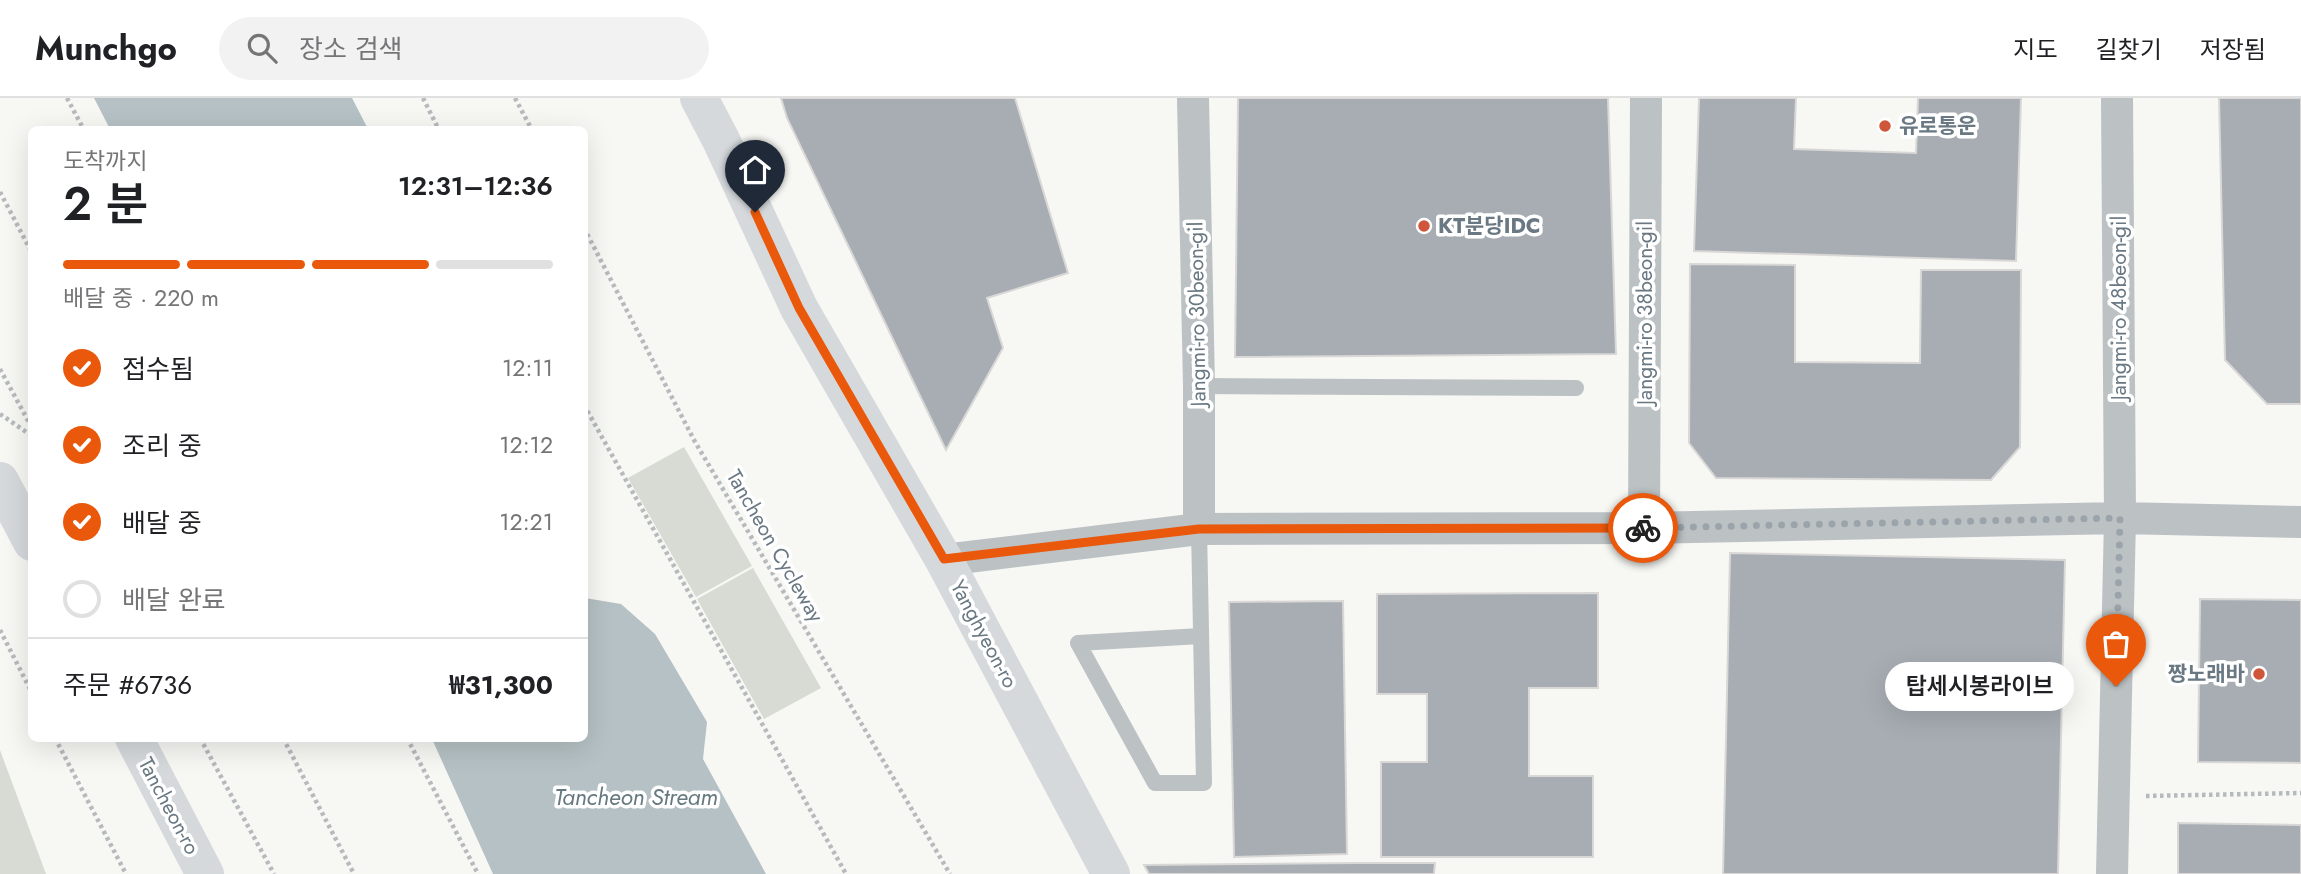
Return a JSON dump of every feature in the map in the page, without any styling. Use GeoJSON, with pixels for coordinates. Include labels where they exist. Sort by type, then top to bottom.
{"type":"FeatureCollection","features":[{"type":"Feature","properties":{"kind":"main road","name":"Yanghyeon-ro"},"geometry":{"type":"LineString","coordinates":[[699,98],[799,308],[944,559],[1111,874]]}},
{"type":"Feature","properties":{"kind":"main road"},"geometry":{"type":"LineString","coordinates":[[0,481],[28,534]]}},
{"type":"Feature","properties":{"kind":"main road","name":"Tancheon-ro"},"geometry":{"type":"LineString","coordinates":[[136,742],[205,874]]}},
{"type":"Feature","properties":{"kind":"street","name":"Jangmi-ro 30beon-gil"},"geometry":{"type":"LineString","coordinates":[[1193,98],[1199,529]]}},
{"type":"Feature","properties":{"kind":"street","name":"Jangmi-ro 38beon-gil"},"geometry":{"type":"LineString","coordinates":[[1644,528],[1646,98]]}},
{"type":"Feature","properties":{"kind":"street","name":"Jangmi-ro 48beon-gil"},"geometry":{"type":"LineString","coordinates":[[2112,874],[2120,518],[2118,98]]}},
{"type":"Feature","properties":{"kind":"street"},"geometry":{"type":"LineString","coordinates":[[944,559],[1199,529],[1644,528],[2120,518],[2301,522]]}},
{"type":"Feature","properties":{"kind":"lane"},"geometry":{"type":"LineString","coordinates":[[1199,386],[1576,388]]}},
{"type":"Feature","properties":{"kind":"lane"},"geometry":{"type":"LineString","coordinates":[[1199,529],[1201,636],[1203,783],[1155,783],[1078,643],[1201,636]]}},
{"type":"Feature","properties":{"kind":"path"},"geometry":{"type":"LineString","coordinates":[[67,98],[82,126]]}},
{"type":"Feature","properties":{"kind":"path"},"geometry":{"type":"LineString","coordinates":[[423,98],[437,126]]}},
{"type":"Feature","properties":{"kind":"path"},"geometry":{"type":"LineString","coordinates":[[515,98],[529,126]]}},
{"type":"Feature","properties":{"kind":"path"},"geometry":{"type":"LineString","coordinates":[[0,192],[28,245]]}},
{"type":"Feature","properties":{"kind":"path","name":"Tancheon Cycleway"},"geometry":{"type":"LineString","coordinates":[[588,236],[694,440],[950,874]]}},
{"type":"Feature","properties":{"kind":"path"},"geometry":{"type":"LineString","coordinates":[[0,369],[28,421]]}},
{"type":"Feature","properties":{"kind":"path"},"geometry":{"type":"LineString","coordinates":[[588,412],[846,874]]}},
{"type":"Feature","properties":{"kind":"path"},"geometry":{"type":"LineString","coordinates":[[0,414],[28,433]]}},
{"type":"Feature","properties":{"kind":"path"},"geometry":{"type":"LineString","coordinates":[[0,630],[28,685]]}},
{"type":"Feature","properties":{"kind":"path"},"geometry":{"type":"LineString","coordinates":[[57,742],[126,874]]}},
{"type":"Feature","properties":{"kind":"path"},"geometry":{"type":"LineString","coordinates":[[202,742],[274,874]]}},
{"type":"Feature","properties":{"kind":"path"},"geometry":{"type":"LineString","coordinates":[[285,742],[354,874]]}},
{"type":"Feature","properties":{"kind":"path"},"geometry":{"type":"LineString","coordinates":[[409,742],[478,874]]}},
{"type":"Feature","properties":{"kind":"path"},"geometry":{"type":"LineString","coordinates":[[2113,797],[2301,793]]}},
{"type":"Feature","properties":{"kind":"shaded area"},"geometry":{"type":"Polygon","coordinates":[[[684,447],[752,566],[696,597],[628,478],[684,447]]]}},
{"type":"Feature","properties":{"kind":"shaded area"},"geometry":{"type":"Polygon","coordinates":[[[753,568],[821,688],[764,719],[697,599],[753,568]]]}},
{"type":"Feature","properties":{"kind":"shaded area"},"geometry":{"type":"Polygon","coordinates":[[[0,750],[46,874],[0,874],[0,750]]]}},
{"type":"Feature","properties":{"kind":"water"},"geometry":{"type":"Polygon","coordinates":[[[94,98],[352,98],[366,126],[108,126],[94,98]]]}},
{"type":"Feature","properties":{"kind":"water","name":"Tancheon Stream"},"geometry":{"type":"Polygon","coordinates":[[[588,598],[621,604],[655,634],[707,722],[703,759],[766,874],[493,874],[433,742],[588,742],[588,598]]]}},
{"type":"Feature","properties":{"kind":"building"},"geometry":{"type":"Polygon","coordinates":[[[781,98],[1015,98],[1068,273],[987,298],[1003,348],[946,450],[787,118],[781,98]]]}},
{"type":"Feature","properties":{"kind":"building","name":"KT분당IDC"},"geometry":{"type":"Polygon","coordinates":[[[1238,98],[1608,98],[1616,354],[1235,357],[1238,98]]]}},
{"type":"Feature","properties":{"kind":"building"},"geometry":{"type":"Polygon","coordinates":[[[1699,98],[1796,98],[1794,149],[1916,153],[1918,98],[2021,98],[2016,261],[1694,251],[1699,98]]]}},
{"type":"Feature","properties":{"kind":"building"},"geometry":{"type":"Polygon","coordinates":[[[2219,98],[2301,98],[2301,404],[2267,404],[2225,360],[2219,98]]]}},
{"type":"Feature","properties":{"kind":"building"},"geometry":{"type":"Polygon","coordinates":[[[1690,264],[1795,265],[1795,362],[1920,363],[1921,270],[2021,270],[2020,447],[1991,480],[1716,478],[1689,443],[1690,264]]]}},
{"type":"Feature","properties":{"kind":"building"},"geometry":{"type":"Polygon","coordinates":[[[1730,553],[2065,560],[2058,874],[1723,874],[1730,553]]]}},
{"type":"Feature","properties":{"kind":"building"},"geometry":{"type":"Polygon","coordinates":[[[1598,593],[1598,688],[1529,688],[1529,776],[1593,776],[1593,857],[1381,857],[1381,762],[1427,762],[1427,694],[1377,694],[1377,594],[1598,593]]]}},
{"type":"Feature","properties":{"kind":"building"},"geometry":{"type":"Polygon","coordinates":[[[2200,599],[2301,600],[2301,763],[2198,762],[2200,599]]]}},
{"type":"Feature","properties":{"kind":"building"},"geometry":{"type":"Polygon","coordinates":[[[1343,601],[1347,854],[1234,857],[1229,602],[1343,601]]]}},
{"type":"Feature","properties":{"kind":"building"},"geometry":{"type":"Polygon","coordinates":[[[2178,823],[2301,825],[2301,874],[2178,874],[2178,823]]]}},
{"type":"Feature","properties":{"kind":"building"},"geometry":{"type":"Polygon","coordinates":[[[1435,863],[1434,874],[1149,874],[1144,865],[1435,863]]]}},
{"type":"Feature","properties":{"kind":"way so far"},"geometry":{"type":"LineString","coordinates":[[1643,528],[2120,518],[2116,686]]}},
{"type":"Feature","properties":{"kind":"place","name":"유로통운"},"geometry":{"type":"Point","coordinates":[1885,126]}},
{"type":"Feature","properties":{"kind":"place","name":"KT분당IDC"},"geometry":{"type":"Point","coordinates":[1424,226]}},
{"type":"Feature","properties":{"kind":"place","name":"짱노래바"},"geometry":{"type":"Point","coordinates":[2259,674]}},
{"type":"Feature","properties":{"kind":"place","name":"탑세시봉라이브"},"geometry":{"type":"Point","coordinates":[2116,686]}},
{"type":"Feature","properties":{"kind":"route"},"geometry":{"type":"LineString","coordinates":[[755,212],[799,308],[944,559],[1199,529],[1643,528]]}}]}
